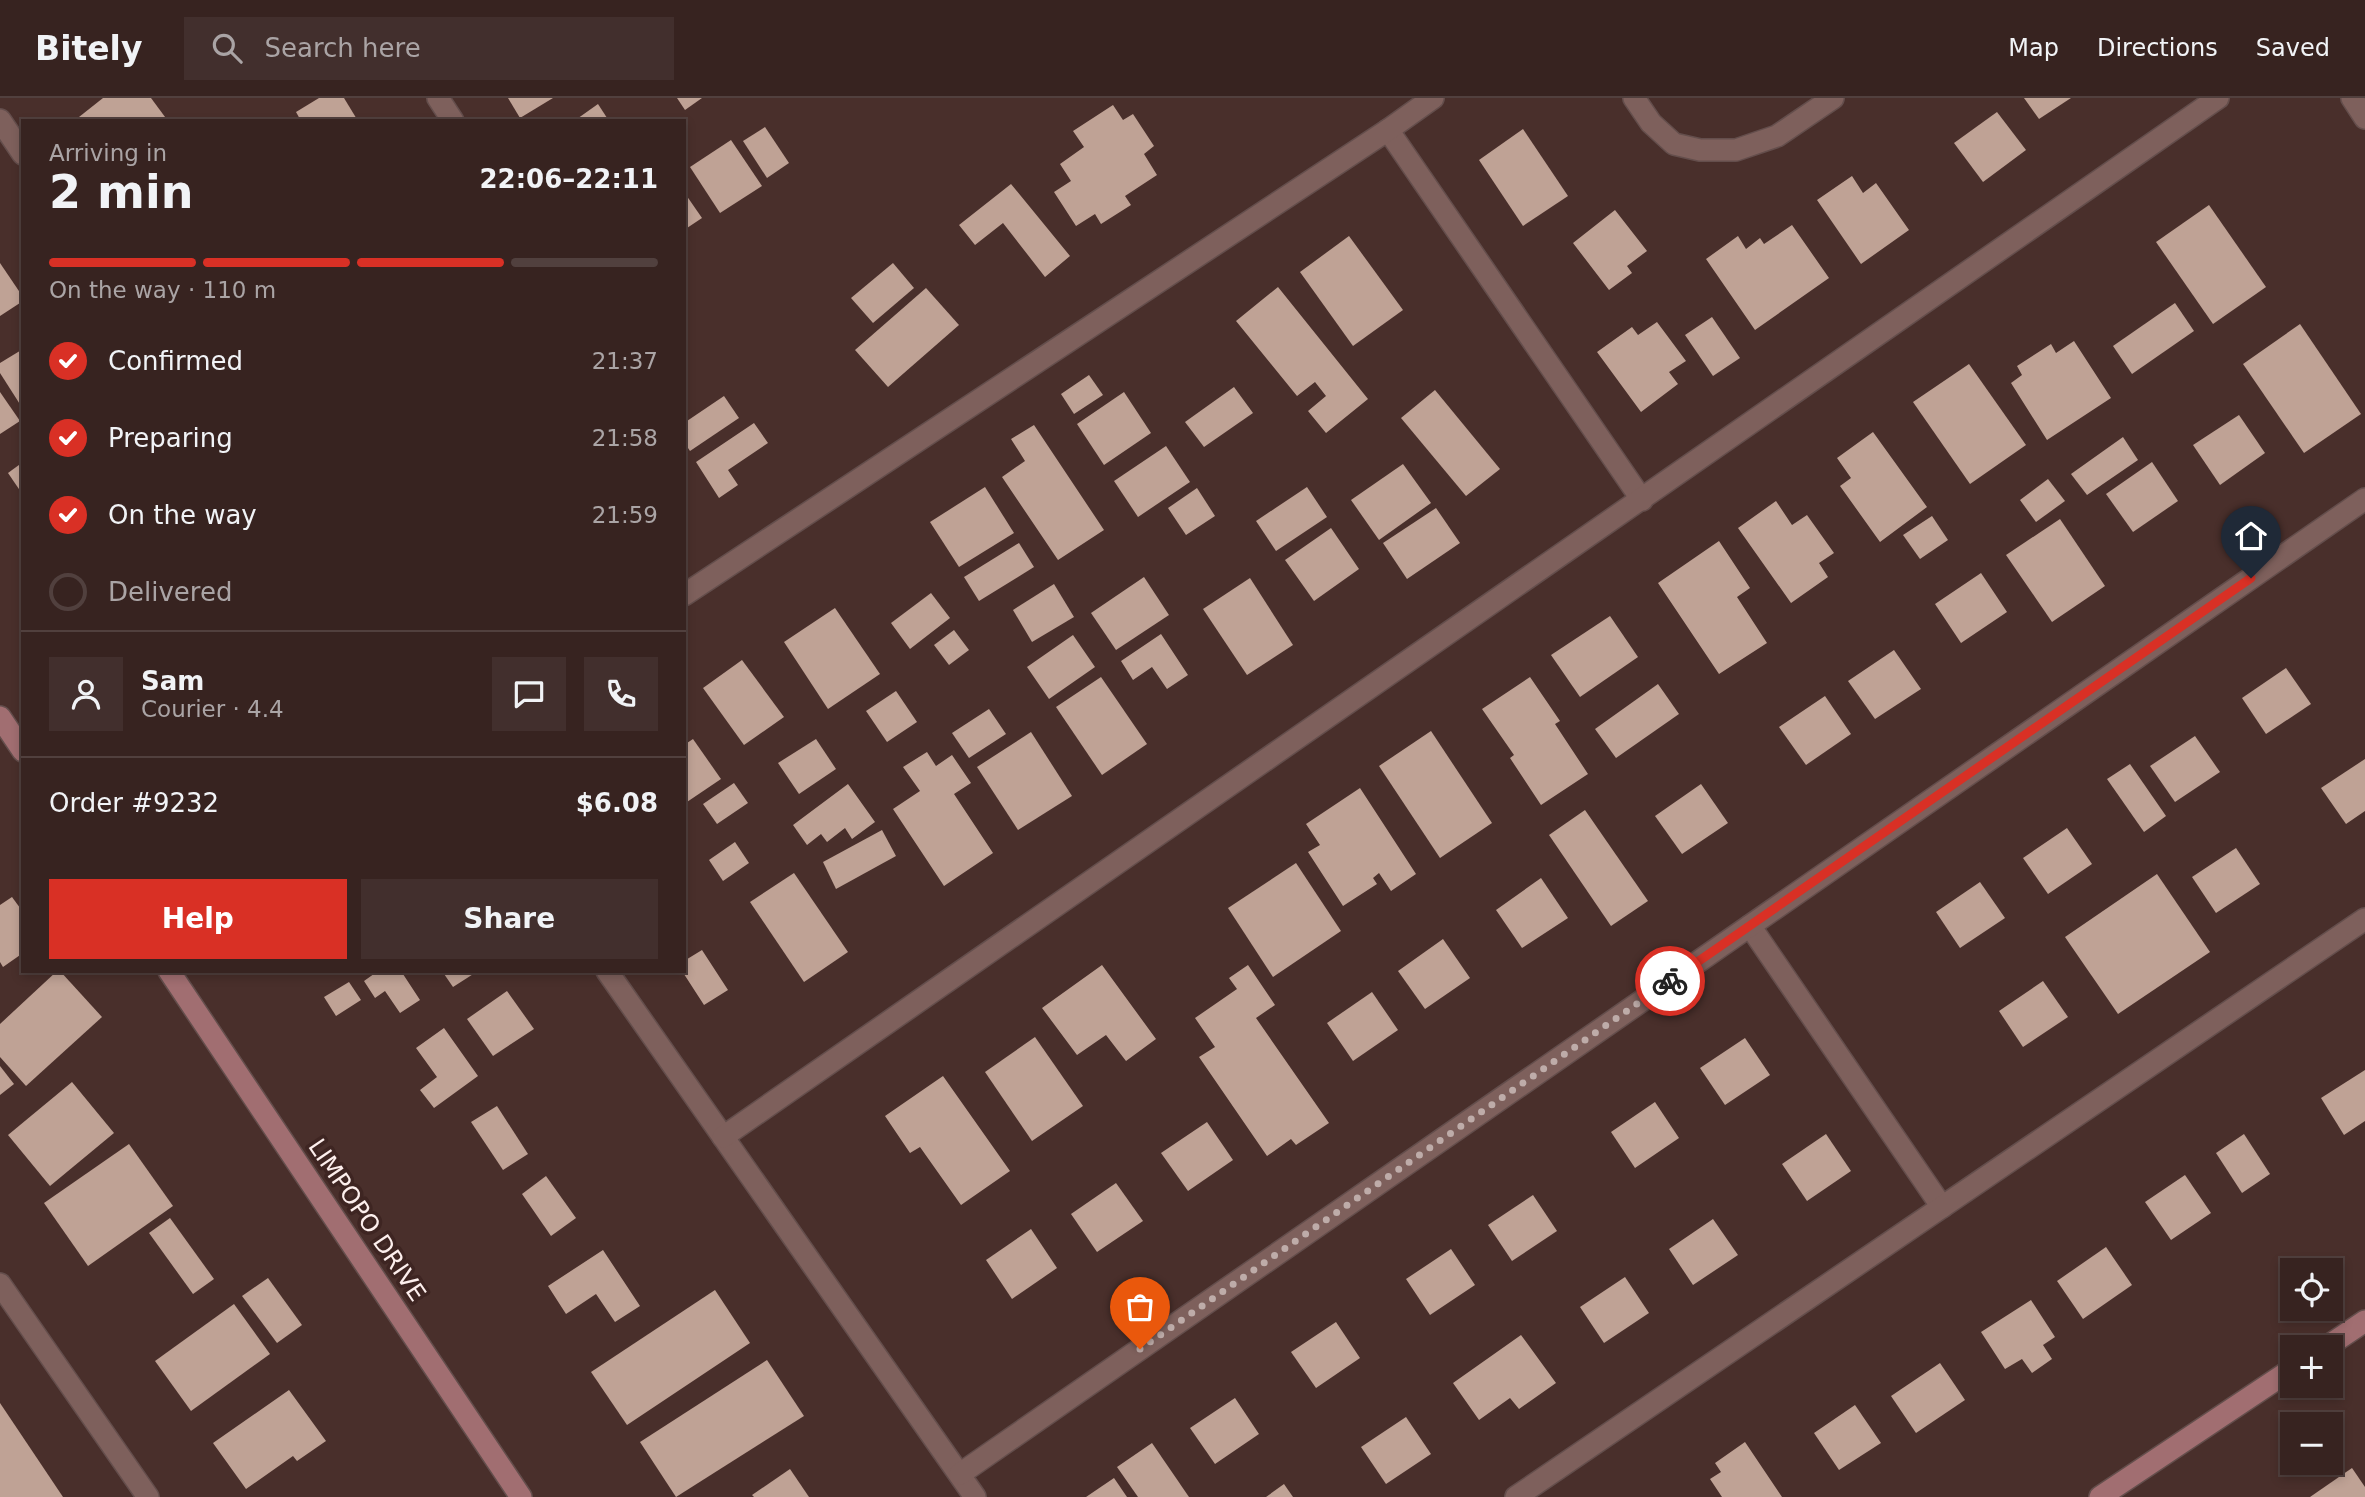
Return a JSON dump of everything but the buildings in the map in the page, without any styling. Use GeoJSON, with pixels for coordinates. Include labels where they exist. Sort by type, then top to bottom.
{"type":"FeatureCollection","features":[{"type":"Feature","properties":{"kind":"street"},"geometry":{"type":"LineString","coordinates":[[438,98],[452,119]]}},
{"type":"Feature","properties":{"kind":"street"},"geometry":{"type":"LineString","coordinates":[[686,595],[1433,98]]}},
{"type":"Feature","properties":{"kind":"street"},"geometry":{"type":"LineString","coordinates":[[1634,98],[1651,123],[1675,144],[1700,150],[1737,150],[1777,136],[1833,98]]}},
{"type":"Feature","properties":{"kind":"street"},"geometry":{"type":"LineString","coordinates":[[723,1137],[2218,98]]}},
{"type":"Feature","properties":{"kind":"street"},"geometry":{"type":"LineString","coordinates":[[2352,98],[2365,118]]}},
{"type":"Feature","properties":{"kind":"street"},"geometry":{"type":"LineString","coordinates":[[0,120],[21,151]]}},
{"type":"Feature","properties":{"kind":"street"},"geometry":{"type":"LineString","coordinates":[[1388,130],[1642,500]]}},
{"type":"Feature","properties":{"kind":"street"},"geometry":{"type":"LineString","coordinates":[[960,1474],[2365,499]]}},
{"type":"Feature","properties":{"kind":"street"},"geometry":{"type":"LineString","coordinates":[[0,717],[21,748]]}},
{"type":"Feature","properties":{"kind":"street"},"geometry":{"type":"LineString","coordinates":[[1516,1497],[2365,919]]}},
{"type":"Feature","properties":{"kind":"street"},"geometry":{"type":"LineString","coordinates":[[1750,926],[1942,1206]]}},
{"type":"Feature","properties":{"kind":"street","name":"LIMPOPO DRIVE"},"geometry":{"type":"LineString","coordinates":[[170,973],[521,1497]]}},
{"type":"Feature","properties":{"kind":"street"},"geometry":{"type":"LineString","coordinates":[[608,973],[975,1497]]}},
{"type":"Feature","properties":{"kind":"street"},"geometry":{"type":"LineString","coordinates":[[0,1284],[148,1497]]}},
{"type":"Feature","properties":{"kind":"street"},"geometry":{"type":"LineString","coordinates":[[2343,1336],[2365,1321]]}},
{"type":"Feature","properties":{"kind":"street"},"geometry":{"type":"LineString","coordinates":[[2100,1497],[2280,1377]]}},
{"type":"Feature","properties":{"kind":"way so far"},"geometry":{"type":"LineString","coordinates":[[1140,1349],[1670,981]]}},
{"type":"Feature","properties":{"kind":"route"},"geometry":{"type":"LineString","coordinates":[[1670,981],[2251,578]]}}]}
